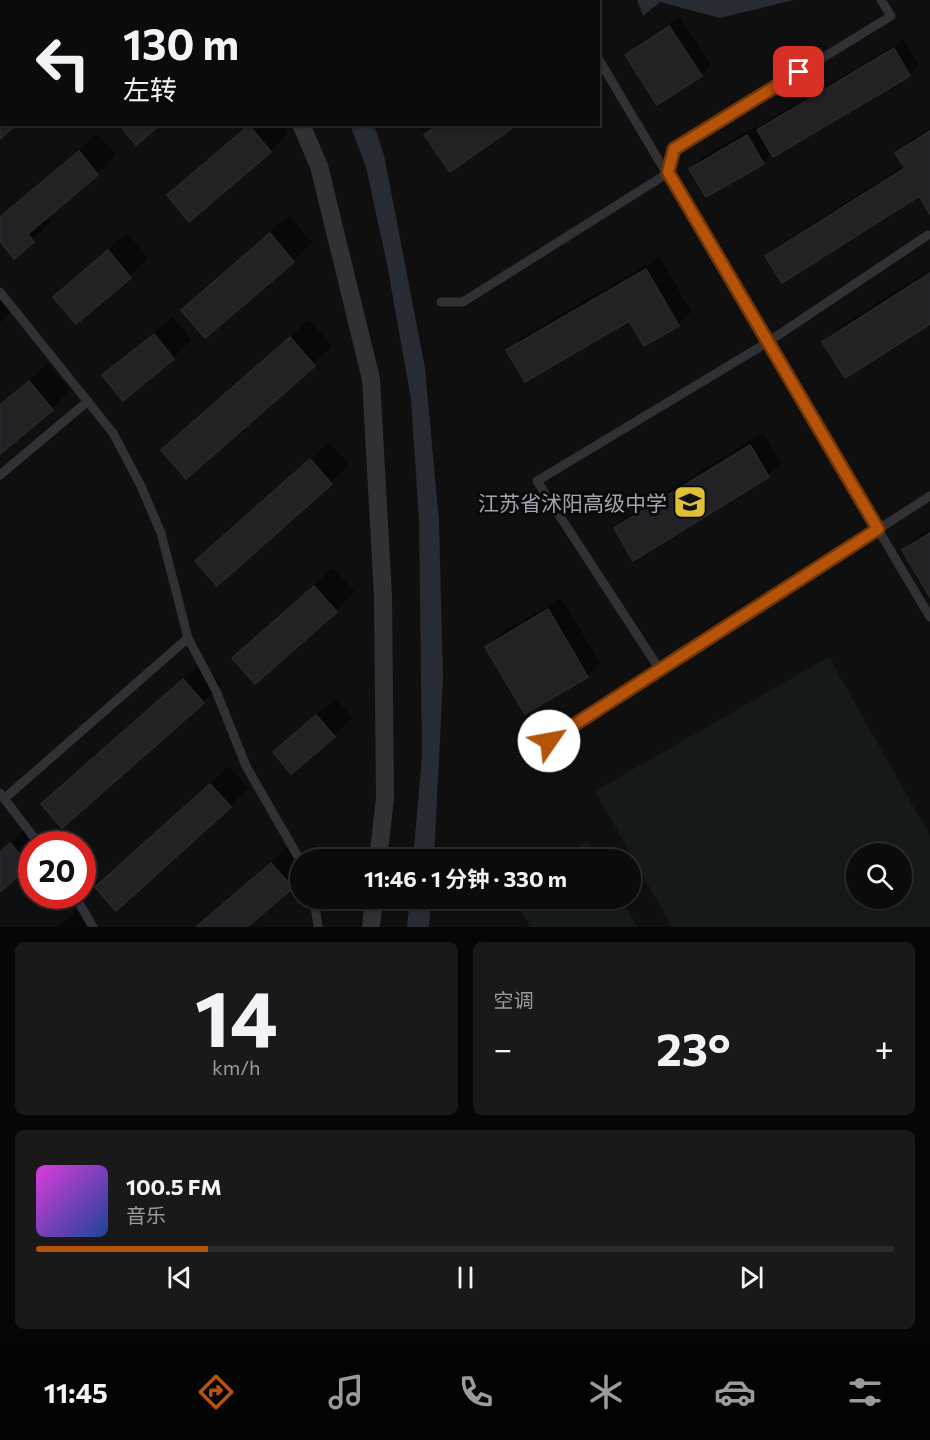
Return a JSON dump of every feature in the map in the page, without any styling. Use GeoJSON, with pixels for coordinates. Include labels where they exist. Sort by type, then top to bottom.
{"type":"FeatureCollection","features":[{"type":"Feature","properties":{"kind":"street"},"geometry":{"type":"LineString","coordinates":[[302,126],[319,166],[371,379],[383,596],[385,798],[379,849]]}},
{"type":"Feature","properties":{"kind":"street"},"geometry":{"type":"LineString","coordinates":[[371,927],[373,909]]}},
{"type":"Feature","properties":{"kind":"lane"},"geometry":{"type":"LineString","coordinates":[[441,302],[463,302],[668,172],[674,149],[891,16],[881,0]]}},
{"type":"Feature","properties":{"kind":"lane"},"geometry":{"type":"LineString","coordinates":[[600,61],[668,172],[930,617]]}},
{"type":"Feature","properties":{"kind":"lane"},"geometry":{"type":"LineString","coordinates":[[660,669],[537,481],[768,342],[928,235]]}},
{"type":"Feature","properties":{"kind":"lane"},"geometry":{"type":"LineString","coordinates":[[0,292],[113,433],[141,486],[161,533],[188,638],[216,691],[246,766],[294,849]]}},
{"type":"Feature","properties":{"kind":"lane"},"geometry":{"type":"LineString","coordinates":[[0,475],[88,401]]}},
{"type":"Feature","properties":{"kind":"lane"},"geometry":{"type":"LineString","coordinates":[[549,741],[930,496]]}},
{"type":"Feature","properties":{"kind":"lane"},"geometry":{"type":"LineString","coordinates":[[29,831],[2,795],[188,638]]}},
{"type":"Feature","properties":{"kind":"lane"},"geometry":{"type":"LineString","coordinates":[[83,909],[93,927]]}},
{"type":"Feature","properties":{"kind":"lane"},"geometry":{"type":"LineString","coordinates":[[316,909],[318,927]]}},
{"type":"Feature","properties":{"kind":"shaded area"},"geometry":{"type":"Polygon","coordinates":[[[637,0],[793,0],[720,18],[660,2],[643,16],[637,0]]]}},
{"type":"Feature","properties":{"kind":"shaded area"},"geometry":{"type":"Polygon","coordinates":[[[350,126],[374,126],[384,155],[425,368],[439,521],[443,679],[434,849],[414,849],[422,756],[419,520],[411,399],[387,264],[366,167],[350,126]]]}},
{"type":"Feature","properties":{"kind":"shaded area"},"geometry":{"type":"Polygon","coordinates":[[[829,657],[930,836],[930,927],[672,927],[641,872],[641,849],[628,849],[595,791],[829,657]]]}},
{"type":"Feature","properties":{"kind":"shaded area"},"geometry":{"type":"Polygon","coordinates":[[[588,841],[593,849],[573,849],[588,841]]]}},
{"type":"Feature","properties":{"kind":"shaded area"},"geometry":{"type":"Polygon","coordinates":[[[409,909],[430,909],[429,927],[407,927],[409,909]]]}},
{"type":"Feature","properties":{"kind":"shaded area"},"geometry":{"type":"Polygon","coordinates":[[[520,909],[627,909],[637,927],[530,927],[520,909]]]}},
{"type":"Feature","properties":{"kind":"building"},"geometry":{"type":"Polygon","coordinates":[[[669,26],[702,76],[657,105],[625,55],[669,26]]]}},
{"type":"Feature","properties":{"kind":"building"},"geometry":{"type":"Polygon","coordinates":[[[894,48],[910,76],[773,157],[757,130],[894,48]]]}},
{"type":"Feature","properties":{"kind":"building"},"geometry":{"type":"Polygon","coordinates":[[[1,126],[15,126],[0,139],[1,126]]]}},
{"type":"Feature","properties":{"kind":"building"},"geometry":{"type":"Polygon","coordinates":[[[121,126],[159,126],[136,145],[121,126]]]}},
{"type":"Feature","properties":{"kind":"building"},"geometry":{"type":"Polygon","coordinates":[[[248,126],[271,152],[189,222],[167,195],[248,126]]]}},
{"type":"Feature","properties":{"kind":"building"},"geometry":{"type":"Polygon","coordinates":[[[436,126],[515,126],[450,172],[424,135],[436,126]]]}},
{"type":"Feature","properties":{"kind":"building"},"geometry":{"type":"Polygon","coordinates":[[[930,131],[930,214],[919,196],[782,283],[765,256],[905,168],[895,153],[930,131]]]}},
{"type":"Feature","properties":{"kind":"building"},"geometry":{"type":"Polygon","coordinates":[[[747,135],[764,164],[706,197],[689,169],[747,135]]]}},
{"type":"Feature","properties":{"kind":"building"},"geometry":{"type":"Polygon","coordinates":[[[79,151],[98,175],[28,234],[34,242],[14,259],[0,241],[0,217],[79,151]]]}},
{"type":"Feature","properties":{"kind":"building"},"geometry":{"type":"Polygon","coordinates":[[[270,233],[294,262],[205,338],[181,310],[270,233]]]}},
{"type":"Feature","properties":{"kind":"building"},"geometry":{"type":"Polygon","coordinates":[[[108,250],[131,278],[76,324],[53,297],[108,250]]]}},
{"type":"Feature","properties":{"kind":"building"},"geometry":{"type":"Polygon","coordinates":[[[646,269],[679,326],[644,346],[629,321],[525,382],[506,350],[646,269]]]}},
{"type":"Feature","properties":{"kind":"building"},"geometry":{"type":"Polygon","coordinates":[[[930,273],[930,324],[845,378],[822,342],[930,273]]]}},
{"type":"Feature","properties":{"kind":"building"},"geometry":{"type":"Polygon","coordinates":[[[154,334],[174,359],[123,401],[102,375],[154,334]]]}},
{"type":"Feature","properties":{"kind":"building"},"geometry":{"type":"Polygon","coordinates":[[[290,337],[315,366],[186,479],[161,450],[290,337]]]}},
{"type":"Feature","properties":{"kind":"building"},"geometry":{"type":"Polygon","coordinates":[[[29,381],[53,410],[0,454],[0,405],[29,381]]]}},
{"type":"Feature","properties":{"kind":"building"},"geometry":{"type":"Polygon","coordinates":[[[750,445],[769,477],[633,561],[614,528],[750,445]]]}},
{"type":"Feature","properties":{"kind":"building"},"geometry":{"type":"Polygon","coordinates":[[[310,459],[332,484],[217,586],[195,561],[310,459]]]}},
{"type":"Feature","properties":{"kind":"building"},"geometry":{"type":"Polygon","coordinates":[[[930,533],[930,597],[902,550],[930,533]]]}},
{"type":"Feature","properties":{"kind":"building"},"geometry":{"type":"Polygon","coordinates":[[[314,586],[337,612],[255,684],[232,658],[314,586]]]}},
{"type":"Feature","properties":{"kind":"building"},"geometry":{"type":"Polygon","coordinates":[[[548,609],[588,677],[525,714],[485,647],[548,609]]]}},
{"type":"Feature","properties":{"kind":"building"},"geometry":{"type":"Polygon","coordinates":[[[183,679],[204,703],[62,828],[41,804],[183,679]]]}},
{"type":"Feature","properties":{"kind":"building"},"geometry":{"type":"Polygon","coordinates":[[[316,715],[335,737],[291,774],[273,752],[316,715]]]}},
{"type":"Feature","properties":{"kind":"building"},"geometry":{"type":"Polygon","coordinates":[[[210,784],[231,807],[116,911],[96,886],[210,784]]]}},
{"type":"Feature","properties":{"kind":"building"},"geometry":{"type":"Polygon","coordinates":[[[10,843],[18,852],[18,876],[0,892],[0,852],[10,843]]]}},
{"type":"Feature","properties":{"kind":"building"},"geometry":{"type":"Polygon","coordinates":[[[271,863],[290,885],[290,891],[247,927],[196,927],[271,863]]]}},
{"type":"Feature","properties":{"kind":"place","name":"江苏省沭阳高级中学"},"geometry":{"type":"Point","coordinates":[690,502]}},
{"type":"Feature","properties":{"kind":"route"},"geometry":{"type":"LineString","coordinates":[[549,741],[878,529],[668,172],[674,149],[799,72]]}}]}
